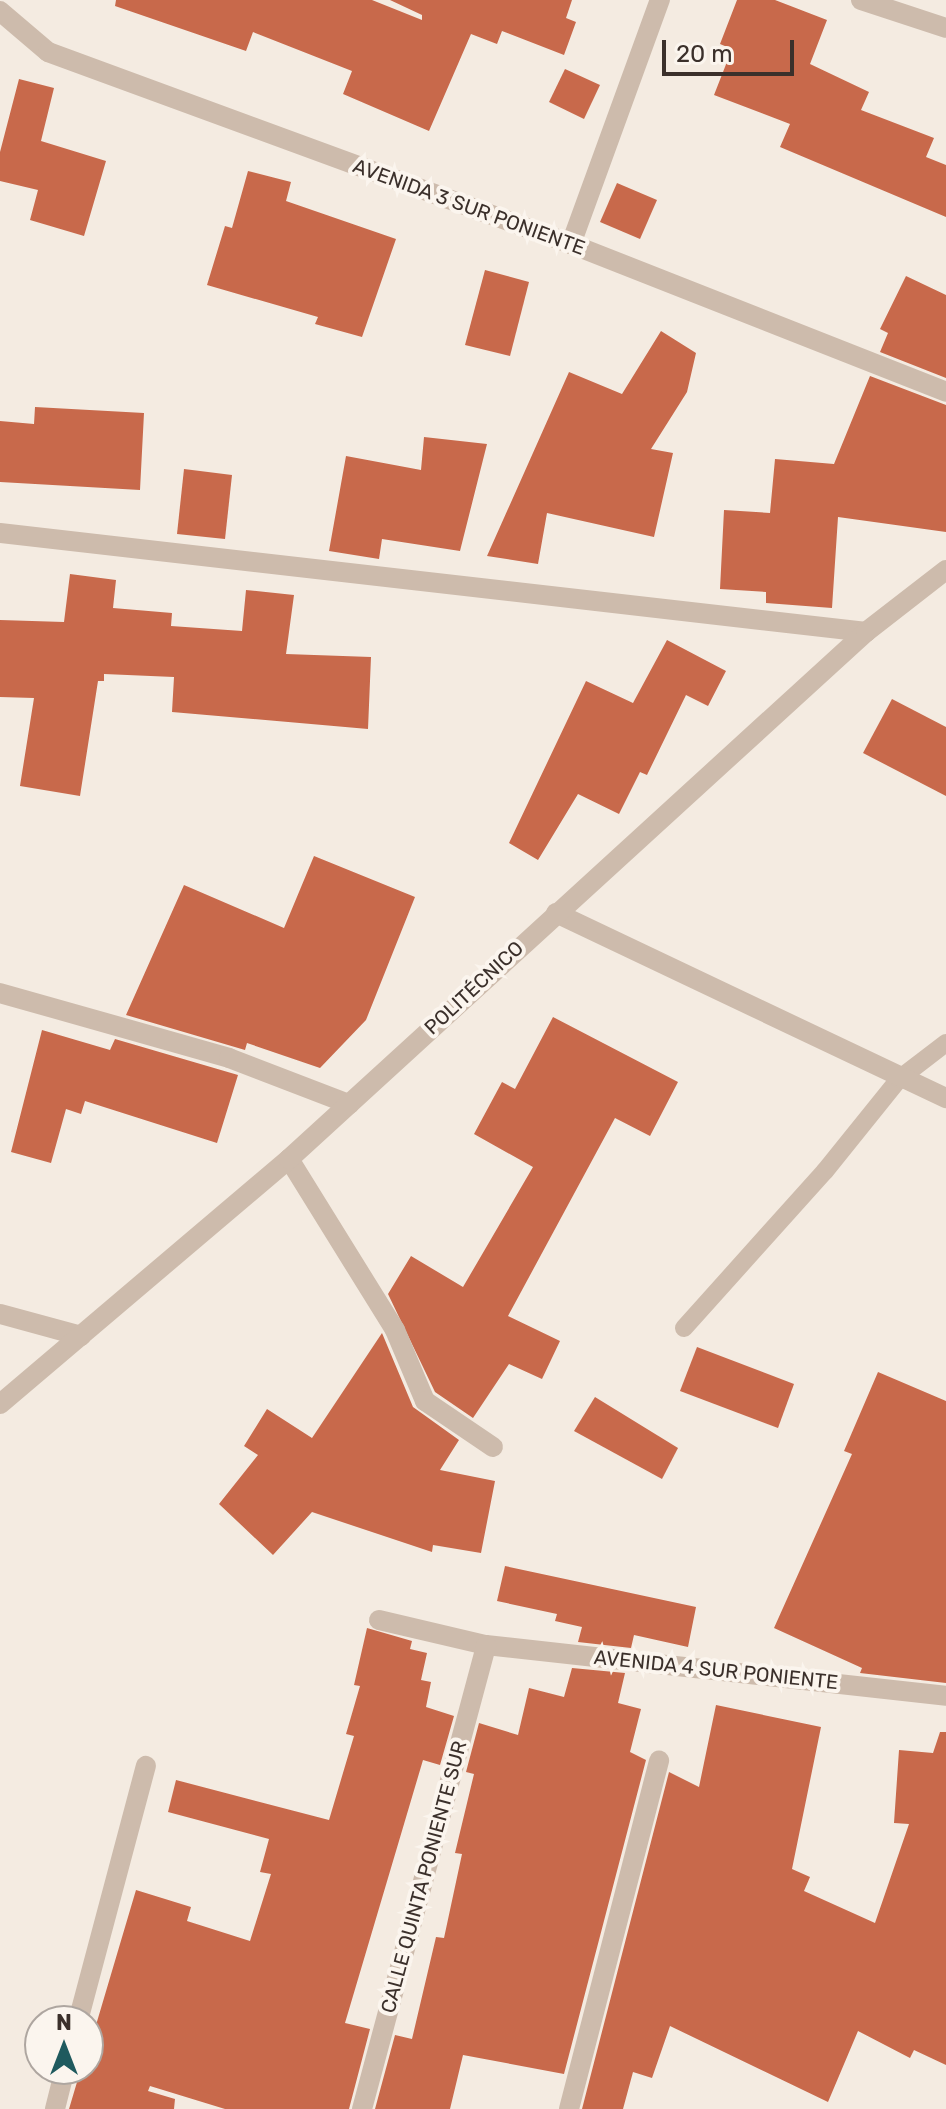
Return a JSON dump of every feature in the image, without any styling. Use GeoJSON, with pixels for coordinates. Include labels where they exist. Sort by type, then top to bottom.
{"type":"FeatureCollection","features":[{"type":"Feature","properties":{"kind":"street"},"geometry":{"type":"LineString","coordinates":[[571,244],[660,0]]}},
{"type":"Feature","properties":{"kind":"street"},"geometry":{"type":"LineString","coordinates":[[861,0],[946,28]]}},
{"type":"Feature","properties":{"kind":"street","name":"AVENIDA 3 SUR PONIENTE"},"geometry":{"type":"LineString","coordinates":[[0,11],[48,52],[571,244],[946,392]]}},
{"type":"Feature","properties":{"kind":"street"},"geometry":{"type":"LineString","coordinates":[[0,533],[866,632]]}},
{"type":"Feature","properties":{"kind":"street","name":"POLITÉCNICO"},"geometry":{"type":"LineString","coordinates":[[0,1404],[289,1159],[866,632],[946,570]]}},
{"type":"Feature","properties":{"kind":"street"},"geometry":{"type":"LineString","coordinates":[[556,913],[899,1079],[946,1098]]}},
{"type":"Feature","properties":{"kind":"street"},"geometry":{"type":"LineString","coordinates":[[0,993],[229,1058],[349,1104]]}},
{"type":"Feature","properties":{"kind":"street"},"geometry":{"type":"LineString","coordinates":[[289,1159],[395,1330],[425,1401],[493,1447]]}},
{"type":"Feature","properties":{"kind":"street"},"geometry":{"type":"LineString","coordinates":[[0,1314],[81,1336]]}},
{"type":"Feature","properties":{"kind":"street","name":"AVENIDA 4 SUR PONIENTE"},"geometry":{"type":"LineString","coordinates":[[379,1620],[486,1645],[946,1696]]}},
{"type":"Feature","properties":{"kind":"street","name":"CALLE QUINTA PONIENTE SUR"},"geometry":{"type":"LineString","coordinates":[[362,2109],[486,1645]]}},
{"type":"Feature","properties":{"kind":"street"},"geometry":{"type":"LineString","coordinates":[[569,2109],[659,1760]]}},
{"type":"Feature","properties":{"kind":"street"},"geometry":{"type":"LineString","coordinates":[[82,2005],[146,1766]]}},
{"type":"Feature","properties":{"kind":"street"},"geometry":{"type":"LineString","coordinates":[[55,2109],[61,2085]]}},
{"type":"Feature","properties":{"kind":"lane"},"geometry":{"type":"LineString","coordinates":[[684,1328],[825,1171],[899,1079],[946,1043]]}},
{"type":"Feature","properties":{"kind":"building"},"geometry":{"type":"Polygon","coordinates":[[[116,0],[372,0],[422,20],[422,15],[390,0],[572,0],[566,18],[576,22],[564,55],[502,31],[497,44],[471,34],[429,131],[343,94],[352,71],[253,32],[246,51],[115,6],[116,0]]]}},
{"type":"Feature","properties":{"kind":"building"},"geometry":{"type":"Polygon","coordinates":[[[737,0],[775,0],[827,20],[810,64],[869,92],[861,110],[934,138],[926,157],[946,165],[946,217],[780,147],[790,124],[714,95],[732,49],[720,44],[737,0]]]}},
{"type":"Feature","properties":{"kind":"building"},"geometry":{"type":"Polygon","coordinates":[[[565,69],[600,85],[584,119],[549,102],[565,69]]]}},
{"type":"Feature","properties":{"kind":"building"},"geometry":{"type":"Polygon","coordinates":[[[19,79],[54,88],[41,141],[106,161],[84,236],[30,220],[38,190],[0,181],[0,152],[19,79]]]}},
{"type":"Feature","properties":{"kind":"building"},"geometry":{"type":"Polygon","coordinates":[[[248,171],[291,182],[286,201],[396,239],[362,337],[315,324],[318,317],[207,285],[225,226],[232,228],[248,171]]]}},
{"type":"Feature","properties":{"kind":"building"},"geometry":{"type":"Polygon","coordinates":[[[617,183],[657,200],[640,239],[600,222],[617,183]]]}},
{"type":"Feature","properties":{"kind":"building"},"geometry":{"type":"Polygon","coordinates":[[[485,270],[529,282],[510,356],[465,345],[485,270]]]}},
{"type":"Feature","properties":{"kind":"building"},"geometry":{"type":"Polygon","coordinates":[[[906,276],[946,295],[946,378],[880,352],[888,333],[880,329],[906,276]]]}},
{"type":"Feature","properties":{"kind":"building"},"geometry":{"type":"Polygon","coordinates":[[[661,331],[696,353],[687,392],[651,449],[673,453],[654,537],[547,513],[538,564],[487,556],[569,372],[622,394],[661,331]]]}},
{"type":"Feature","properties":{"kind":"building"},"geometry":{"type":"Polygon","coordinates":[[[870,376],[946,405],[946,532],[838,517],[832,608],[766,603],[766,592],[720,589],[724,510],[770,513],[775,459],[834,464],[870,376]]]}},
{"type":"Feature","properties":{"kind":"building"},"geometry":{"type":"Polygon","coordinates":[[[35,407],[144,413],[140,490],[0,482],[0,421],[34,424],[35,407]]]}},
{"type":"Feature","properties":{"kind":"building"},"geometry":{"type":"Polygon","coordinates":[[[424,437],[487,444],[460,551],[382,539],[379,559],[329,551],[346,456],[421,470],[424,437]]]}},
{"type":"Feature","properties":{"kind":"building"},"geometry":{"type":"Polygon","coordinates":[[[184,469],[232,475],[225,539],[177,534],[184,469]]]}},
{"type":"Feature","properties":{"kind":"building"},"geometry":{"type":"Polygon","coordinates":[[[70,574],[116,580],[113,608],[172,613],[171,626],[242,631],[246,590],[294,595],[286,654],[371,657],[368,729],[172,712],[174,677],[104,674],[104,681],[98,681],[80,796],[20,786],[34,698],[0,697],[0,620],[64,622],[70,574]]]}},
{"type":"Feature","properties":{"kind":"building"},"geometry":{"type":"Polygon","coordinates":[[[667,640],[726,671],[708,706],[686,695],[647,775],[640,772],[619,814],[578,794],[538,860],[509,843],[586,681],[633,703],[667,640]]]}},
{"type":"Feature","properties":{"kind":"building"},"geometry":{"type":"Polygon","coordinates":[[[892,699],[946,727],[946,796],[863,753],[892,699]]]}},
{"type":"Feature","properties":{"kind":"building"},"geometry":{"type":"Polygon","coordinates":[[[314,856],[415,897],[366,1020],[320,1068],[247,1043],[245,1050],[126,1015],[184,885],[284,928],[314,856]]]}},
{"type":"Feature","properties":{"kind":"building"},"geometry":{"type":"Polygon","coordinates":[[[553,1017],[678,1082],[650,1136],[615,1118],[508,1316],[560,1341],[542,1379],[509,1364],[473,1418],[435,1392],[388,1294],[411,1256],[463,1287],[533,1167],[474,1134],[502,1082],[515,1089],[553,1017]]]}},
{"type":"Feature","properties":{"kind":"building"},"geometry":{"type":"Polygon","coordinates":[[[42,1030],[110,1050],[115,1039],[238,1075],[217,1143],[85,1101],[81,1114],[66,1109],[51,1163],[11,1152],[42,1030]]]}},
{"type":"Feature","properties":{"kind":"building"},"geometry":{"type":"Polygon","coordinates":[[[382,1333],[413,1407],[459,1440],[440,1470],[495,1481],[481,1553],[433,1545],[432,1552],[312,1512],[273,1555],[219,1504],[258,1455],[244,1446],[267,1409],[312,1438],[382,1333]]]}},
{"type":"Feature","properties":{"kind":"building"},"geometry":{"type":"Polygon","coordinates":[[[697,1347],[794,1384],[778,1428],[680,1391],[697,1347]]]}},
{"type":"Feature","properties":{"kind":"building"},"geometry":{"type":"Polygon","coordinates":[[[878,1372],[946,1401],[946,1683],[860,1673],[862,1668],[774,1628],[852,1454],[844,1451],[878,1372]]]}},
{"type":"Feature","properties":{"kind":"building"},"geometry":{"type":"Polygon","coordinates":[[[595,1397],[678,1448],[662,1479],[574,1431],[595,1397]]]}},
{"type":"Feature","properties":{"kind":"building"},"geometry":{"type":"Polygon","coordinates":[[[505,1566],[696,1607],[688,1647],[634,1635],[631,1648],[578,1642],[582,1627],[555,1621],[557,1614],[497,1601],[505,1566]]]}},
{"type":"Feature","properties":{"kind":"building"},"geometry":{"type":"Polygon","coordinates":[[[367,1628],[412,1641],[410,1649],[427,1653],[421,1680],[431,1682],[426,1707],[454,1716],[440,1765],[423,1760],[345,2023],[370,2029],[349,2109],[225,2109],[150,2086],[148,2091],[175,2099],[174,2109],[69,2109],[76,2085],[104,2085],[102,2005],[136,1890],[191,1907],[187,1921],[250,1941],[271,1874],[260,1872],[269,1839],[168,1812],[176,1780],[329,1820],[354,1736],[346,1734],[360,1686],[354,1685],[367,1628]]]}},
{"type":"Feature","properties":{"kind":"building"},"geometry":{"type":"Polygon","coordinates":[[[572,1668],[625,1673],[618,1703],[641,1709],[630,1752],[646,1760],[564,2074],[463,2055],[450,2109],[375,2109],[395,2035],[412,2039],[436,1937],[444,1938],[462,1854],[455,1853],[474,1774],[466,1772],[479,1723],[518,1735],[529,1688],[564,1697],[572,1668]]]}},
{"type":"Feature","properties":{"kind":"building"},"geometry":{"type":"Polygon","coordinates":[[[716,1705],[821,1727],[792,1869],[810,1877],[804,1891],[875,1923],[909,1824],[894,1823],[899,1750],[933,1753],[940,1732],[946,1732],[946,2065],[914,2050],[910,2058],[858,2031],[828,2102],[670,2026],[652,2078],[633,2072],[623,2109],[582,2109],[669,1772],[699,1787],[716,1705]]]}}]}
